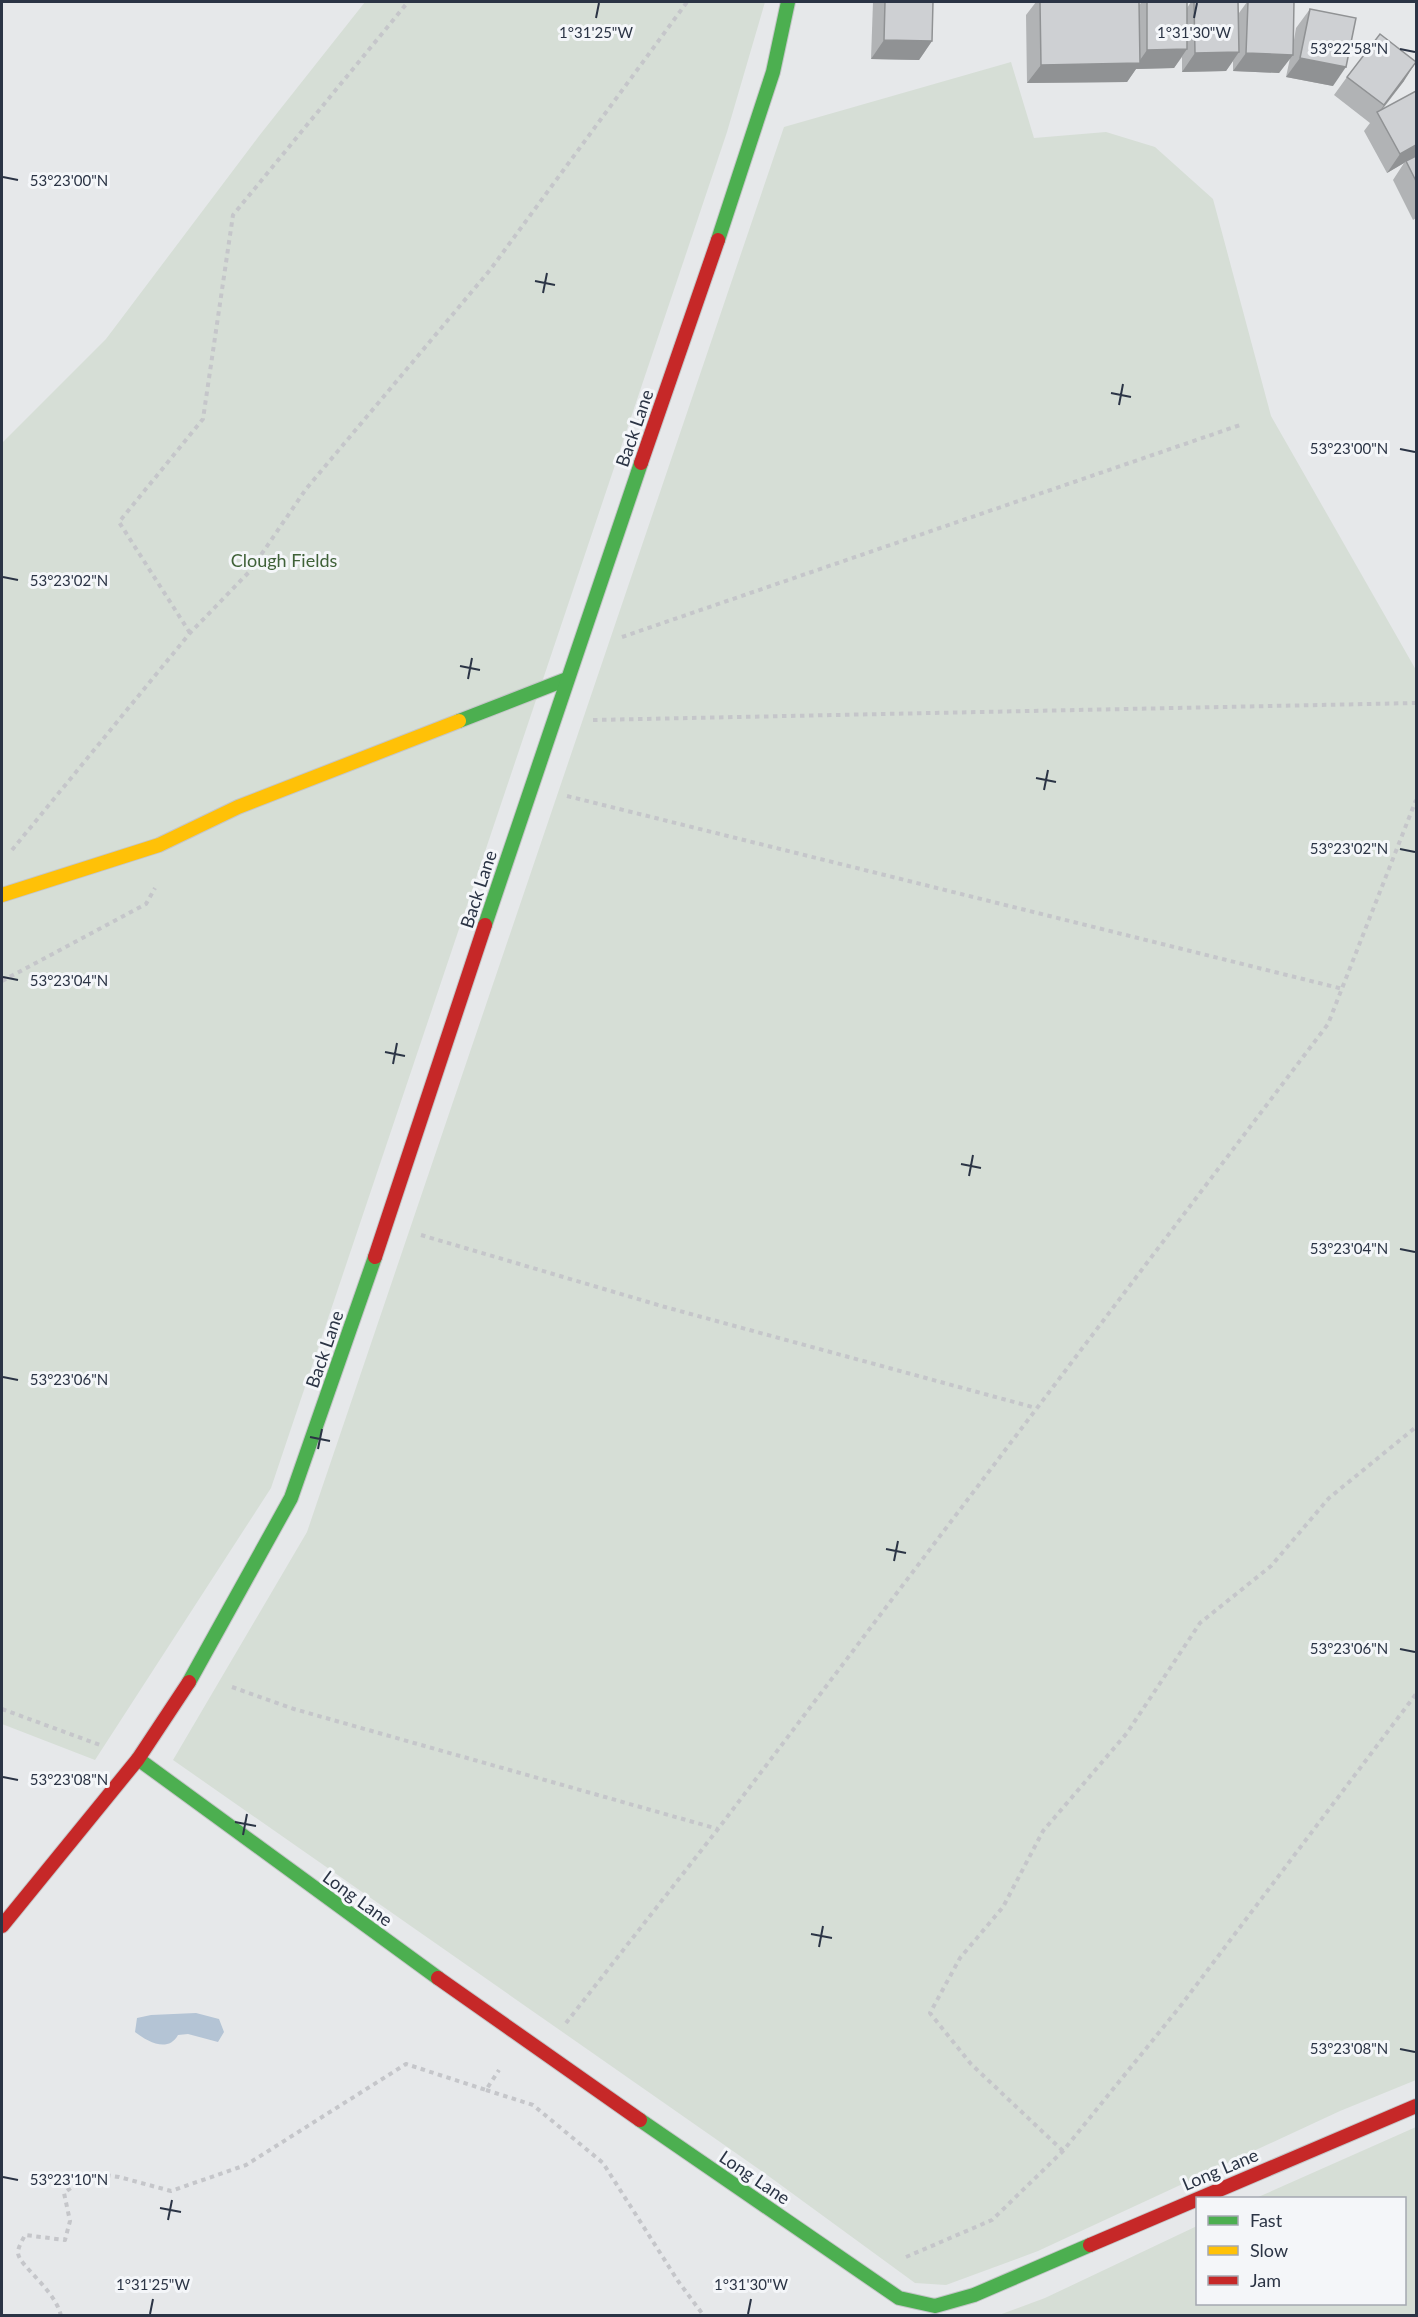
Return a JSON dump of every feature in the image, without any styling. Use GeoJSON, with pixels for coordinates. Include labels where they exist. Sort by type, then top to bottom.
{"type":"FeatureCollection","features":[{"type":"Feature","properties":{"kind":"street","name":"Back Lane"},"geometry":{"type":"LineString","coordinates":[[2,1926],[138,1759],[195,1673],[291,1498],[386,1225],[553,720],[754,135],[773,72],[788,2]]}},
{"type":"Feature","properties":{"kind":"street"},"geometry":{"type":"LineString","coordinates":[[2,895],[159,845],[238,807],[567,679]]}},
{"type":"Feature","properties":{"kind":"street","name":"Long Lane"},"geometry":{"type":"LineString","coordinates":[[138,1759],[541,2054],[899,2298],[935,2306],[974,2295],[1006,2279],[1196,2199]]}},
{"type":"Feature","properties":{"kind":"street","name":"Long Lane"},"geometry":{"type":"LineString","coordinates":[[1200,2197],[1416,2106]]}},
{"type":"Feature","properties":{"kind":"path"},"geometry":{"type":"LineString","coordinates":[[190,633],[119,522],[203,419],[233,215],[408,2]]}},
{"type":"Feature","properties":{"kind":"path"},"geometry":{"type":"LineString","coordinates":[[9,853],[190,633],[250,571],[306,489],[490,270],[687,2]]}},
{"type":"Feature","properties":{"kind":"path"},"geometry":{"type":"LineString","coordinates":[[621,638],[1243,424]]}},
{"type":"Feature","properties":{"kind":"path"},"geometry":{"type":"LineString","coordinates":[[553,720],[1416,703]]}},
{"type":"Feature","properties":{"kind":"path"},"geometry":{"type":"LineString","coordinates":[[531,787],[1343,989]]}},
{"type":"Feature","properties":{"kind":"path"},"geometry":{"type":"LineString","coordinates":[[541,2054],[718,1829],[1328,1024],[1416,800]]}},
{"type":"Feature","properties":{"kind":"path"},"geometry":{"type":"LineString","coordinates":[[2,981],[146,904],[166,867],[159,845]]}},
{"type":"Feature","properties":{"kind":"path"},"geometry":{"type":"LineString","coordinates":[[386,1225],[676,1310],[1036,1408]]}},
{"type":"Feature","properties":{"kind":"path"},"geometry":{"type":"LineString","coordinates":[[1063,2151],[971,2064],[930,2013],[960,1958],[1003,1907],[1043,1832],[1127,1733],[1200,1623],[1271,1566],[1329,1498],[1416,1427]]}},
{"type":"Feature","properties":{"kind":"path"},"geometry":{"type":"LineString","coordinates":[[195,1673],[294,1709],[718,1829]]}},
{"type":"Feature","properties":{"kind":"path"},"geometry":{"type":"LineString","coordinates":[[866,2275],[992,2220],[1063,2151],[1182,2004],[1416,1694]]}},
{"type":"Feature","properties":{"kind":"path"},"geometry":{"type":"LineString","coordinates":[[2,1709],[138,1759]]}},
{"type":"Feature","properties":{"kind":"path"},"geometry":{"type":"LineString","coordinates":[[486,2090],[519,2038]]}},
{"type":"Feature","properties":{"kind":"path"},"geometry":{"type":"LineString","coordinates":[[61,2316],[58,2305],[41,2280],[20,2261],[18,2251],[24,2235],[65,2240],[70,2221],[64,2193],[91,2174],[119,2177],[171,2191],[246,2165],[406,2064],[533,2104],[603,2163],[678,2281],[704,2316]]}},
{"type":"Feature","properties":{"kind":"green space","name":"Clough Fields"},"geometry":{"type":"Polygon","coordinates":[[[365,2],[765,2],[727,132],[271,1488],[95,1760],[2,1724],[2,443],[106,339],[259,136],[365,2]]]}},
{"type":"Feature","properties":{"kind":"green space"},"geometry":{"type":"Polygon","coordinates":[[[1011,62],[1034,138],[1106,132],[1155,147],[1213,199],[1271,416],[1416,670],[1416,2080],[1340,2111],[1038,2251],[946,2285],[915,2283],[763,2172],[173,1760],[307,1532],[784,127],[1011,62]]]}},
{"type":"Feature","properties":{"kind":"green space"},"geometry":{"type":"Polygon","coordinates":[[[1416,2127],[1416,2315],[999,2315],[1045,2298],[1196,2226],[1196,2305],[1406,2305],[1406,2197],[1258,2197],[1416,2127]]]}},
{"type":"Feature","properties":{"kind":"water"},"geometry":{"type":"Polygon","coordinates":[[[196,2013],[219,2019],[224,2032],[218,2042],[188,2034],[178,2035],[169,2044],[163,2045],[152,2042],[135,2032],[137,2018],[151,2015],[196,2013]]]}},
{"type":"Feature","properties":{"kind":"building"},"geometry":{"type":"Polygon","coordinates":[[[885,2],[933,2],[932,41],[884,40],[885,2]]]}},
{"type":"Feature","properties":{"kind":"building"},"geometry":{"type":"Polygon","coordinates":[[[1040,2],[1139,2],[1140,63],[1041,65],[1040,2]]]}},
{"type":"Feature","properties":{"kind":"building"},"geometry":{"type":"Polygon","coordinates":[[[1147,2],[1187,2],[1187,49],[1147,50],[1147,2]]]}},
{"type":"Feature","properties":{"kind":"building"},"geometry":{"type":"Polygon","coordinates":[[[1194,2],[1238,2],[1239,52],[1195,53],[1194,2]]]}},
{"type":"Feature","properties":{"kind":"building"},"geometry":{"type":"Polygon","coordinates":[[[1248,2],[1294,2],[1293,55],[1246,53],[1248,2]]]}},
{"type":"Feature","properties":{"kind":"building"},"geometry":{"type":"Polygon","coordinates":[[[1310,9],[1356,18],[1346,67],[1300,58],[1310,9]]]}},
{"type":"Feature","properties":{"kind":"building"},"geometry":{"type":"Polygon","coordinates":[[[1380,34],[1416,62],[1384,105],[1347,77],[1380,34]]]}},
{"type":"Feature","properties":{"kind":"building"},"geometry":{"type":"Polygon","coordinates":[[[1416,91],[1416,145],[1400,154],[1377,112],[1416,91]]]}},
{"type":"Feature","properties":{"kind":"building"},"geometry":{"type":"Polygon","coordinates":[[[1416,156],[1416,181],[1406,161],[1416,156]]]}},
{"type":"Feature","properties":{"kind":"traffic: fast"},"geometry":{"type":"LineString","coordinates":[[718,240],[773,72],[788,2]]}},
{"type":"Feature","properties":{"kind":"traffic: fast"},"geometry":{"type":"LineString","coordinates":[[485,925],[641,463]]}},
{"type":"Feature","properties":{"kind":"traffic: fast"},"geometry":{"type":"LineString","coordinates":[[459,721],[567,679]]}},
{"type":"Feature","properties":{"kind":"traffic: fast"},"geometry":{"type":"LineString","coordinates":[[189,1682],[291,1498],[375,1257]]}},
{"type":"Feature","properties":{"kind":"traffic: fast"},"geometry":{"type":"LineString","coordinates":[[138,1759],[438,1978]]}},
{"type":"Feature","properties":{"kind":"traffic: fast"},"geometry":{"type":"LineString","coordinates":[[640,2120],[899,2298],[935,2306],[974,2295],[1090,2245]]}},
{"type":"Feature","properties":{"kind":"traffic: slow"},"geometry":{"type":"LineString","coordinates":[[2,895],[159,845],[238,807],[459,721]]}},
{"type":"Feature","properties":{"kind":"traffic: jam"},"geometry":{"type":"LineString","coordinates":[[641,463],[718,240]]}},
{"type":"Feature","properties":{"kind":"traffic: jam"},"geometry":{"type":"LineString","coordinates":[[375,1257],[485,925]]}},
{"type":"Feature","properties":{"kind":"traffic: jam"},"geometry":{"type":"LineString","coordinates":[[2,1926],[138,1759],[189,1682]]}},
{"type":"Feature","properties":{"kind":"traffic: jam"},"geometry":{"type":"LineString","coordinates":[[438,1978],[640,2120]]}},
{"type":"Feature","properties":{"kind":"traffic: jam"},"geometry":{"type":"LineString","coordinates":[[1203,2197],[1416,2106]]}},
{"type":"Feature","properties":{"kind":"traffic: jam"},"geometry":{"type":"LineString","coordinates":[[1090,2245],[1196,2200]]}}]}
